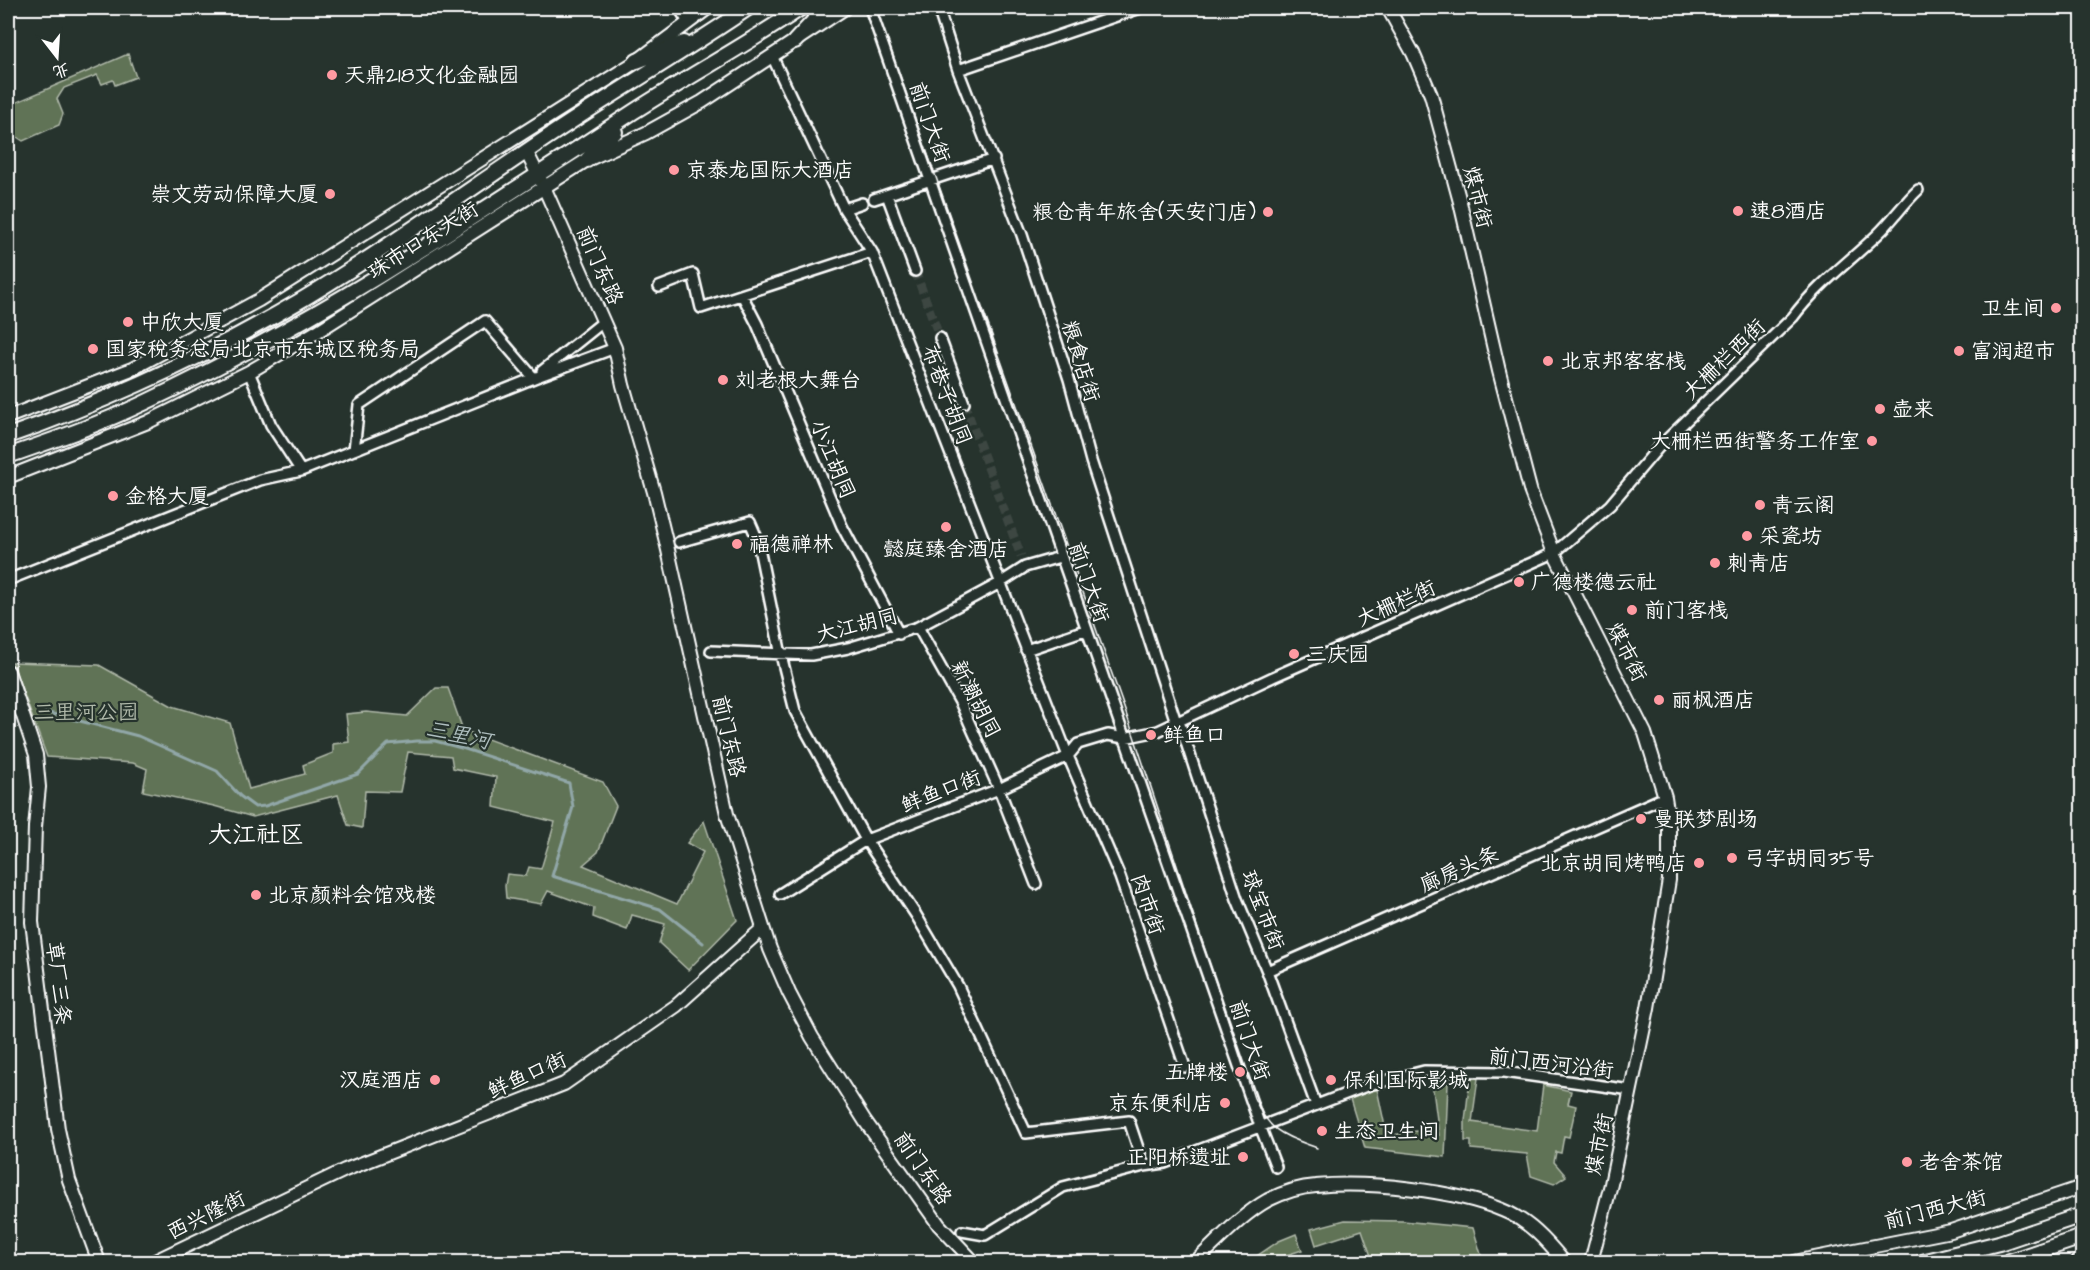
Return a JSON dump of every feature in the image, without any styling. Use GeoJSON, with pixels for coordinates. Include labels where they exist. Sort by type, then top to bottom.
{"type":"FeatureCollection","features":[{"type":"Feature","properties":{"kind":"main road","name":"珠市口东大街"},"geometry":{"type":"LineString","coordinates":[[8,436],[57,419],[139,384],[302,300],[361,263],[526,151],[748,8]]}},
{"type":"Feature","properties":{"kind":"main road","name":"珠市口东大街"},"geometry":{"type":"LineString","coordinates":[[8,456],[143,404],[225,364],[493,204],[542,181],[636,111],[801,8]]}},
{"type":"Feature","properties":{"kind":"main road"},"geometry":{"type":"LineString","coordinates":[[795,41],[826,8]]}},
{"type":"Feature","properties":{"kind":"main road"},"geometry":{"type":"LineString","coordinates":[[637,61],[711,33]]}},
{"type":"Feature","properties":{"kind":"main road"},"geometry":{"type":"LineString","coordinates":[[587,160],[636,111]]}},
{"type":"Feature","properties":{"kind":"main road"},"geometry":{"type":"LineString","coordinates":[[482,181],[493,204]]}},
{"type":"Feature","properties":{"kind":"main road"},"geometry":{"type":"LineString","coordinates":[[1922,1263],[1999,1243],[2082,1215]]}},
{"type":"Feature","properties":{"kind":"main road"},"geometry":{"type":"LineString","coordinates":[[2007,1263],[2082,1237]]}},
{"type":"Feature","properties":{"kind":"street"},"geometry":{"type":"LineString","coordinates":[[679,8],[688,22]]}},
{"type":"Feature","properties":{"kind":"street","name":"珠市口东大街"},"geometry":{"type":"LineString","coordinates":[[8,417],[132,369],[260,300],[637,61],[708,8]]}},
{"type":"Feature","properties":{"kind":"street","name":"珠市口东大街"},"geometry":{"type":"LineString","coordinates":[[8,477],[148,422],[249,372],[318,331],[542,181],[646,133],[702,102],[845,8]]}},
{"type":"Feature","properties":{"kind":"street","name":"前门大街"},"geometry":{"type":"LineString","coordinates":[[870,8],[1122,738],[1276,1167]]}},
{"type":"Feature","properties":{"kind":"street","name":"粮食店街"},"geometry":{"type":"LineString","coordinates":[[938,8],[958,70],[1022,235],[1062,358],[1091,461],[1179,724]]}},
{"type":"Feature","properties":{"kind":"street"},"geometry":{"type":"LineString","coordinates":[[958,70],[1140,8]]}},
{"type":"Feature","properties":{"kind":"street","name":"煤市街"},"geometry":{"type":"LineString","coordinates":[[1388,8],[1413,53],[1431,95],[1460,202],[1531,493],[1554,552],[1645,733],[1665,797],[1669,823],[1669,880],[1648,1008],[1611,1184],[1591,1263]]}},
{"type":"Feature","properties":{"kind":"street","name":"布巷子胡同"},"geometry":{"type":"LineString","coordinates":[[772,56],[844,209],[872,252],[1068,756]]}},
{"type":"Feature","properties":{"kind":"street","name":"前门东路"},"geometry":{"type":"LineString","coordinates":[[526,151],[542,181],[615,348],[622,386],[654,492],[668,550],[727,814],[762,929],[789,993],[812,1037],[839,1080],[897,1168],[939,1225],[974,1263]]}},
{"type":"Feature","properties":{"kind":"street"},"geometry":{"type":"LineString","coordinates":[[874,199],[994,159]]}},
{"type":"Feature","properties":{"kind":"street","name":"大栅栏西街"},"geometry":{"type":"LineString","coordinates":[[1554,552],[1610,505],[1658,448],[1792,317],[1804,302],[1879,233],[1902,204],[1918,190]]}},
{"type":"Feature","properties":{"kind":"street"},"geometry":{"type":"LineString","coordinates":[[887,195],[915,271]]}},
{"type":"Feature","properties":{"kind":"street"},"geometry":{"type":"LineString","coordinates":[[844,209],[862,203]]}},
{"type":"Feature","properties":{"kind":"street"},"geometry":{"type":"LineString","coordinates":[[659,287],[693,274],[701,308],[872,252]]}},
{"type":"Feature","properties":{"kind":"street","name":"小江胡同"},"geometry":{"type":"LineString","coordinates":[[742,295],[757,324],[842,526],[899,633]]}},
{"type":"Feature","properties":{"kind":"street"},"geometry":{"type":"LineString","coordinates":[[354,450],[359,405],[485,321],[534,378]]}},
{"type":"Feature","properties":{"kind":"street"},"geometry":{"type":"LineString","coordinates":[[534,378],[603,322]]}},
{"type":"Feature","properties":{"kind":"street"},"geometry":{"type":"LineString","coordinates":[[940,338],[964,403]]}},
{"type":"Feature","properties":{"kind":"street"},"geometry":{"type":"LineString","coordinates":[[8,580],[260,480],[301,471],[615,348]]}},
{"type":"Feature","properties":{"kind":"street"},"geometry":{"type":"LineString","coordinates":[[249,372],[271,425],[301,471]]}},
{"type":"Feature","properties":{"kind":"street"},"geometry":{"type":"LineString","coordinates":[[679,542],[750,522],[757,538],[795,711],[866,840],[916,915],[958,986],[1026,1133],[1129,1120],[1144,1166]]}},
{"type":"Feature","properties":{"kind":"street","name":"大栅栏街"},"geometry":{"type":"LineString","coordinates":[[1122,738],[1179,724],[1554,552]]}},
{"type":"Feature","properties":{"kind":"street"},"geometry":{"type":"LineString","coordinates":[[1021,556],[1025,567]]}},
{"type":"Feature","properties":{"kind":"street","name":"大江胡同"},"geometry":{"type":"LineString","coordinates":[[711,651],[811,655],[848,648],[918,627],[1025,567],[1060,557]]}},
{"type":"Feature","properties":{"kind":"street","name":"新潮胡同"},"geometry":{"type":"LineString","coordinates":[[918,627],[960,702],[999,789],[1036,884]]}},
{"type":"Feature","properties":{"kind":"street"},"geometry":{"type":"LineString","coordinates":[[1026,650],[1085,630]]}},
{"type":"Feature","properties":{"kind":"street","name":"草厂三条"},"geometry":{"type":"LineString","coordinates":[[8,671],[36,755],[39,788],[35,827],[32,922],[58,1129],[69,1180],[99,1263]]}},
{"type":"Feature","properties":{"kind":"street","name":"球宝市街"},"geometry":{"type":"LineString","coordinates":[[1179,724],[1237,899],[1267,971],[1316,1105]]}},
{"type":"Feature","properties":{"kind":"street","name":"鲜鱼口街"},"geometry":{"type":"LineString","coordinates":[[780,894],[866,840],[999,789],[1068,756],[1078,744],[1108,735],[1122,738]]}},
{"type":"Feature","properties":{"kind":"street","name":"肉市街"},"geometry":{"type":"LineString","coordinates":[[1068,756],[1120,877],[1185,1067]]}},
{"type":"Feature","properties":{"kind":"street","name":"廊房头条"},"geometry":{"type":"LineString","coordinates":[[1267,971],[1665,797]]}},
{"type":"Feature","properties":{"kind":"street","name":"鲜鱼口街"},"geometry":{"type":"LineString","coordinates":[[276,1203],[378,1155],[564,1084],[676,1006],[762,929]]}},
{"type":"Feature","properties":{"kind":"street","name":"前门西河沿街"},"geometry":{"type":"LineString","coordinates":[[962,1231],[985,1235],[1063,1187],[1144,1166],[1165,1163],[1369,1085],[1424,1071],[1504,1072],[1631,1090]]}},
{"type":"Feature","properties":{"kind":"street"},"geometry":{"type":"LineString","coordinates":[[1195,1263],[1253,1210],[1269,1200],[1314,1186],[1356,1184],[1431,1192],[1503,1210],[1526,1224],[1547,1242],[1564,1263]]}},
{"type":"Feature","properties":{"kind":"street","name":"前门西大街"},"geometry":{"type":"LineString","coordinates":[[1794,1263],[1951,1231],[2082,1187]]}},
{"type":"Feature","properties":{"kind":"street","name":"西兴隆街"},"geometry":{"type":"LineString","coordinates":[[153,1263],[276,1203]]}},
{"type":"Feature","properties":{"kind":"street"},"geometry":{"type":"LineString","coordinates":[[2077,1263],[2082,1261]]}},
{"type":"Feature","properties":{"kind":"green space"},"geometry":{"type":"Polygon","coordinates":[[[128,54],[136,77],[115,85],[113,80],[102,84],[97,75],[64,88],[57,99],[63,114],[59,125],[23,141],[14,135],[8,137],[8,106],[128,54]]]}},
{"type":"Feature","properties":{"kind":"green space","name":"三里河公园"},"geometry":{"type":"Polygon","coordinates":[[[12,662],[99,665],[172,706],[230,723],[249,789],[305,774],[303,765],[333,753],[333,744],[349,742],[346,714],[366,712],[407,716],[436,688],[448,688],[463,730],[603,782],[616,806],[598,852],[583,865],[677,904],[703,852],[687,843],[704,821],[737,920],[688,970],[659,943],[665,924],[632,915],[627,930],[593,917],[594,908],[548,891],[541,904],[506,898],[507,874],[526,876],[529,867],[541,869],[555,822],[494,807],[496,777],[453,768],[451,756],[408,752],[400,792],[365,791],[362,828],[348,825],[338,795],[253,817],[143,791],[147,769],[133,763],[47,757],[12,662]]]}},
{"type":"Feature","properties":{"kind":"green space"},"geometry":{"type":"Polygon","coordinates":[[[1470,1078],[1478,1078],[1472,1122],[1537,1131],[1543,1085],[1571,1091],[1568,1104],[1576,1106],[1569,1137],[1564,1136],[1561,1153],[1556,1152],[1554,1162],[1566,1176],[1554,1184],[1531,1176],[1527,1154],[1471,1149],[1471,1141],[1465,1141],[1470,1078]]]}},
{"type":"Feature","properties":{"kind":"green space"},"geometry":{"type":"Polygon","coordinates":[[[1432,1082],[1448,1083],[1445,1157],[1365,1148],[1350,1099],[1377,1089],[1387,1136],[1417,1131],[1439,1135],[1432,1082]]]}},
{"type":"Feature","properties":{"kind":"green space"},"geometry":{"type":"Polygon","coordinates":[[[1345,1220],[1403,1221],[1473,1228],[1483,1261],[1373,1262],[1362,1230],[1316,1245],[1311,1229],[1345,1220]]]}},
{"type":"Feature","properties":{"kind":"green space"},"geometry":{"type":"Polygon","coordinates":[[[1296,1234],[1302,1250],[1265,1262],[1248,1262],[1279,1241],[1296,1234]]]}},
{"type":"Feature","properties":{"kind":"waterway","name":"三里河"},"geometry":{"type":"LineString","coordinates":[[45,712],[138,736],[217,771],[240,796],[255,807],[265,806],[358,774],[388,744],[417,741],[435,741],[465,749],[569,783],[573,807],[552,876],[660,909],[703,943]]}},
{"type":"Feature","properties":{"kind":"tunnel"},"geometry":{"type":"LineString","coordinates":[[915,271],[940,338]]}},
{"type":"Feature","properties":{"kind":"tunnel"},"geometry":{"type":"LineString","coordinates":[[964,403],[1021,556]]}},
{"type":"Feature","properties":{"kind":"tram line"},"geometry":{"type":"LineString","coordinates":[[876,8],[1134,736],[1254,1098],[1272,1126],[1286,1136],[1317,1148]]}},
{"type":"Feature","properties":{"kind":"place","name":"天鼎218文化金融园"},"geometry":{"type":"Point","coordinates":[332,75]}},
{"type":"Feature","properties":{"kind":"place","name":"京泰龙国际大酒店"},"geometry":{"type":"Point","coordinates":[674,170]}},
{"type":"Feature","properties":{"kind":"place","name":"崇文劳动保障大厦"},"geometry":{"type":"Point","coordinates":[330,194]}},
{"type":"Feature","properties":{"kind":"place","name":"速8酒店"},"geometry":{"type":"Point","coordinates":[1738,211]}},
{"type":"Feature","properties":{"kind":"place","name":"粮仓青年旅舍(天安门店)"},"geometry":{"type":"Point","coordinates":[1268,212]}},
{"type":"Feature","properties":{"kind":"place","name":"卫生间"},"geometry":{"type":"Point","coordinates":[2056,308]}},
{"type":"Feature","properties":{"kind":"place","name":"中欣大厦"},"geometry":{"type":"Point","coordinates":[128,322]}},
{"type":"Feature","properties":{"kind":"place","name":"国家税务总局北京市东城区税务局"},"geometry":{"type":"Point","coordinates":[93,349]}},
{"type":"Feature","properties":{"kind":"place","name":"富润超市"},"geometry":{"type":"Point","coordinates":[1959,351]}},
{"type":"Feature","properties":{"kind":"place","name":"北京邦客客栈"},"geometry":{"type":"Point","coordinates":[1548,361]}},
{"type":"Feature","properties":{"kind":"place","name":"刘老根大舞台"},"geometry":{"type":"Point","coordinates":[723,380]}},
{"type":"Feature","properties":{"kind":"place","name":"壶来"},"geometry":{"type":"Point","coordinates":[1880,409]}},
{"type":"Feature","properties":{"kind":"place","name":"大栅栏西街警务工作室"},"geometry":{"type":"Point","coordinates":[1872,441]}},
{"type":"Feature","properties":{"kind":"place","name":"金格大厦"},"geometry":{"type":"Point","coordinates":[113,496]}},
{"type":"Feature","properties":{"kind":"place","name":"青云阁"},"geometry":{"type":"Point","coordinates":[1760,505]}},
{"type":"Feature","properties":{"kind":"place","name":"懿庭臻舍酒店"},"geometry":{"type":"Point","coordinates":[946,527]}},
{"type":"Feature","properties":{"kind":"place","name":"采瓷坊"},"geometry":{"type":"Point","coordinates":[1747,536]}},
{"type":"Feature","properties":{"kind":"place","name":"福德禅林"},"geometry":{"type":"Point","coordinates":[737,544]}},
{"type":"Feature","properties":{"kind":"place","name":"刺青店"},"geometry":{"type":"Point","coordinates":[1715,563]}},
{"type":"Feature","properties":{"kind":"place","name":"广德楼德云社"},"geometry":{"type":"Point","coordinates":[1519,582]}},
{"type":"Feature","properties":{"kind":"place","name":"前门客栈"},"geometry":{"type":"Point","coordinates":[1632,610]}},
{"type":"Feature","properties":{"kind":"place","name":"三庆园"},"geometry":{"type":"Point","coordinates":[1294,654]}},
{"type":"Feature","properties":{"kind":"place","name":"丽枫酒店"},"geometry":{"type":"Point","coordinates":[1659,700]}},
{"type":"Feature","properties":{"kind":"place","name":"鲜鱼口"},"geometry":{"type":"Point","coordinates":[1151,735]}},
{"type":"Feature","properties":{"kind":"place","name":"曼联梦剧场"},"geometry":{"type":"Point","coordinates":[1641,819]}},
{"type":"Feature","properties":{"kind":"place","name":"弓字胡同35号"},"geometry":{"type":"Point","coordinates":[1732,858]}},
{"type":"Feature","properties":{"kind":"place","name":"北京胡同烤鸭店"},"geometry":{"type":"Point","coordinates":[1699,863]}},
{"type":"Feature","properties":{"kind":"place","name":"北京颜料会馆戏楼"},"geometry":{"type":"Point","coordinates":[256,895]}},
{"type":"Feature","properties":{"kind":"place","name":"五牌楼"},"geometry":{"type":"Point","coordinates":[1240,1072]}},
{"type":"Feature","properties":{"kind":"place","name":"汉庭酒店"},"geometry":{"type":"Point","coordinates":[435,1080]}},
{"type":"Feature","properties":{"kind":"place","name":"保利国际影城"},"geometry":{"type":"Point","coordinates":[1331,1080]}},
{"type":"Feature","properties":{"kind":"place","name":"京东便利店"},"geometry":{"type":"Point","coordinates":[1225,1103]}},
{"type":"Feature","properties":{"kind":"place","name":"生态卫生间"},"geometry":{"type":"Point","coordinates":[1322,1131]}},
{"type":"Feature","properties":{"kind":"place","name":"正阳桥遗址"},"geometry":{"type":"Point","coordinates":[1243,1157]}},
{"type":"Feature","properties":{"kind":"place","name":"老舍茶馆"},"geometry":{"type":"Point","coordinates":[1907,1162]}},
{"type":"Feature","properties":{"kind":"district","name":"大江社区"},"geometry":{"type":"Point","coordinates":[256,834]}}]}
